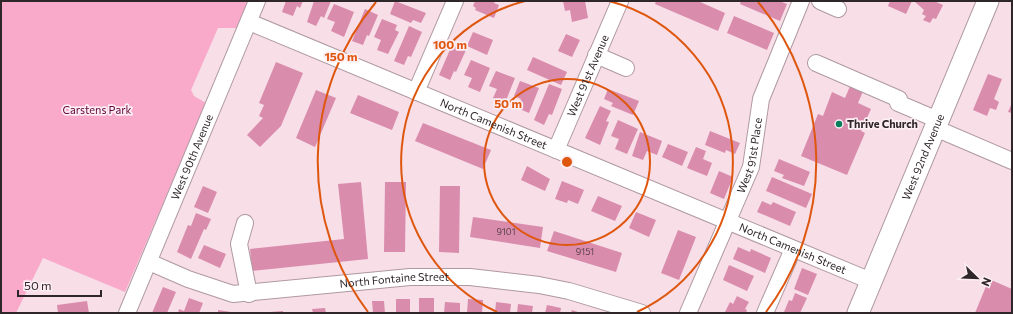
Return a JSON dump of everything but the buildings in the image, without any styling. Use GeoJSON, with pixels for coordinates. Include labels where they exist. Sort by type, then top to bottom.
{"type":"FeatureCollection","features":[{"type":"Feature","properties":{"kind":"main road","name":"West 92nd Avenue"},"geometry":{"type":"LineString","coordinates":[[858,313],[988,1]]}},
{"type":"Feature","properties":{"kind":"street","name":"West 90th Avenue"},"geometry":{"type":"LineString","coordinates":[[127,313],[257,1]]}},
{"type":"Feature","properties":{"kind":"street"},"geometry":{"type":"LineString","coordinates":[[416,92],[455,1]]}},
{"type":"Feature","properties":{"kind":"street","name":"West 91st Avenue"},"geometry":{"type":"LineString","coordinates":[[556,150],[620,1]]}},
{"type":"Feature","properties":{"kind":"street","name":"West 91st Place"},"geometry":{"type":"LineString","coordinates":[[689,310],[728,222],[754,158],[761,99],[801,1]]}},
{"type":"Feature","properties":{"kind":"street"},"geometry":{"type":"LineString","coordinates":[[820,1],[838,9]]}},
{"type":"Feature","properties":{"kind":"street","name":"North Camenish Street"},"geometry":{"type":"LineString","coordinates":[[248,22],[871,281]]}},
{"type":"Feature","properties":{"kind":"street"},"geometry":{"type":"LineString","coordinates":[[596,55],[626,68]]}},
{"type":"Feature","properties":{"kind":"street"},"geometry":{"type":"LineString","coordinates":[[816,63],[898,101],[937,124],[1012,161]]}},
{"type":"Feature","properties":{"kind":"street"},"geometry":{"type":"LineString","coordinates":[[245,223],[240,244],[249,294]]}},
{"type":"Feature","properties":{"kind":"street"},"geometry":{"type":"LineString","coordinates":[[765,313],[793,249]]}},
{"type":"Feature","properties":{"kind":"street","name":"North Fontaine Street"},"geometry":{"type":"LineString","coordinates":[[149,262],[221,291],[233,294],[249,294],[410,276],[470,277],[539,285],[569,291],[642,313]]}},
{"type":"Feature","properties":{"kind":"green space","name":"Carstens Park"},"geometry":{"type":"Polygon","coordinates":[[[1,1],[243,1],[248,3],[237,28],[218,28],[191,90],[194,96],[206,103],[125,292],[43,258],[16,313],[1,313],[1,1]]]}},
{"type":"Feature","properties":{"kind":"place","name":"Thrive Church"},"geometry":{"type":"Point","coordinates":[839,124]}}]}
